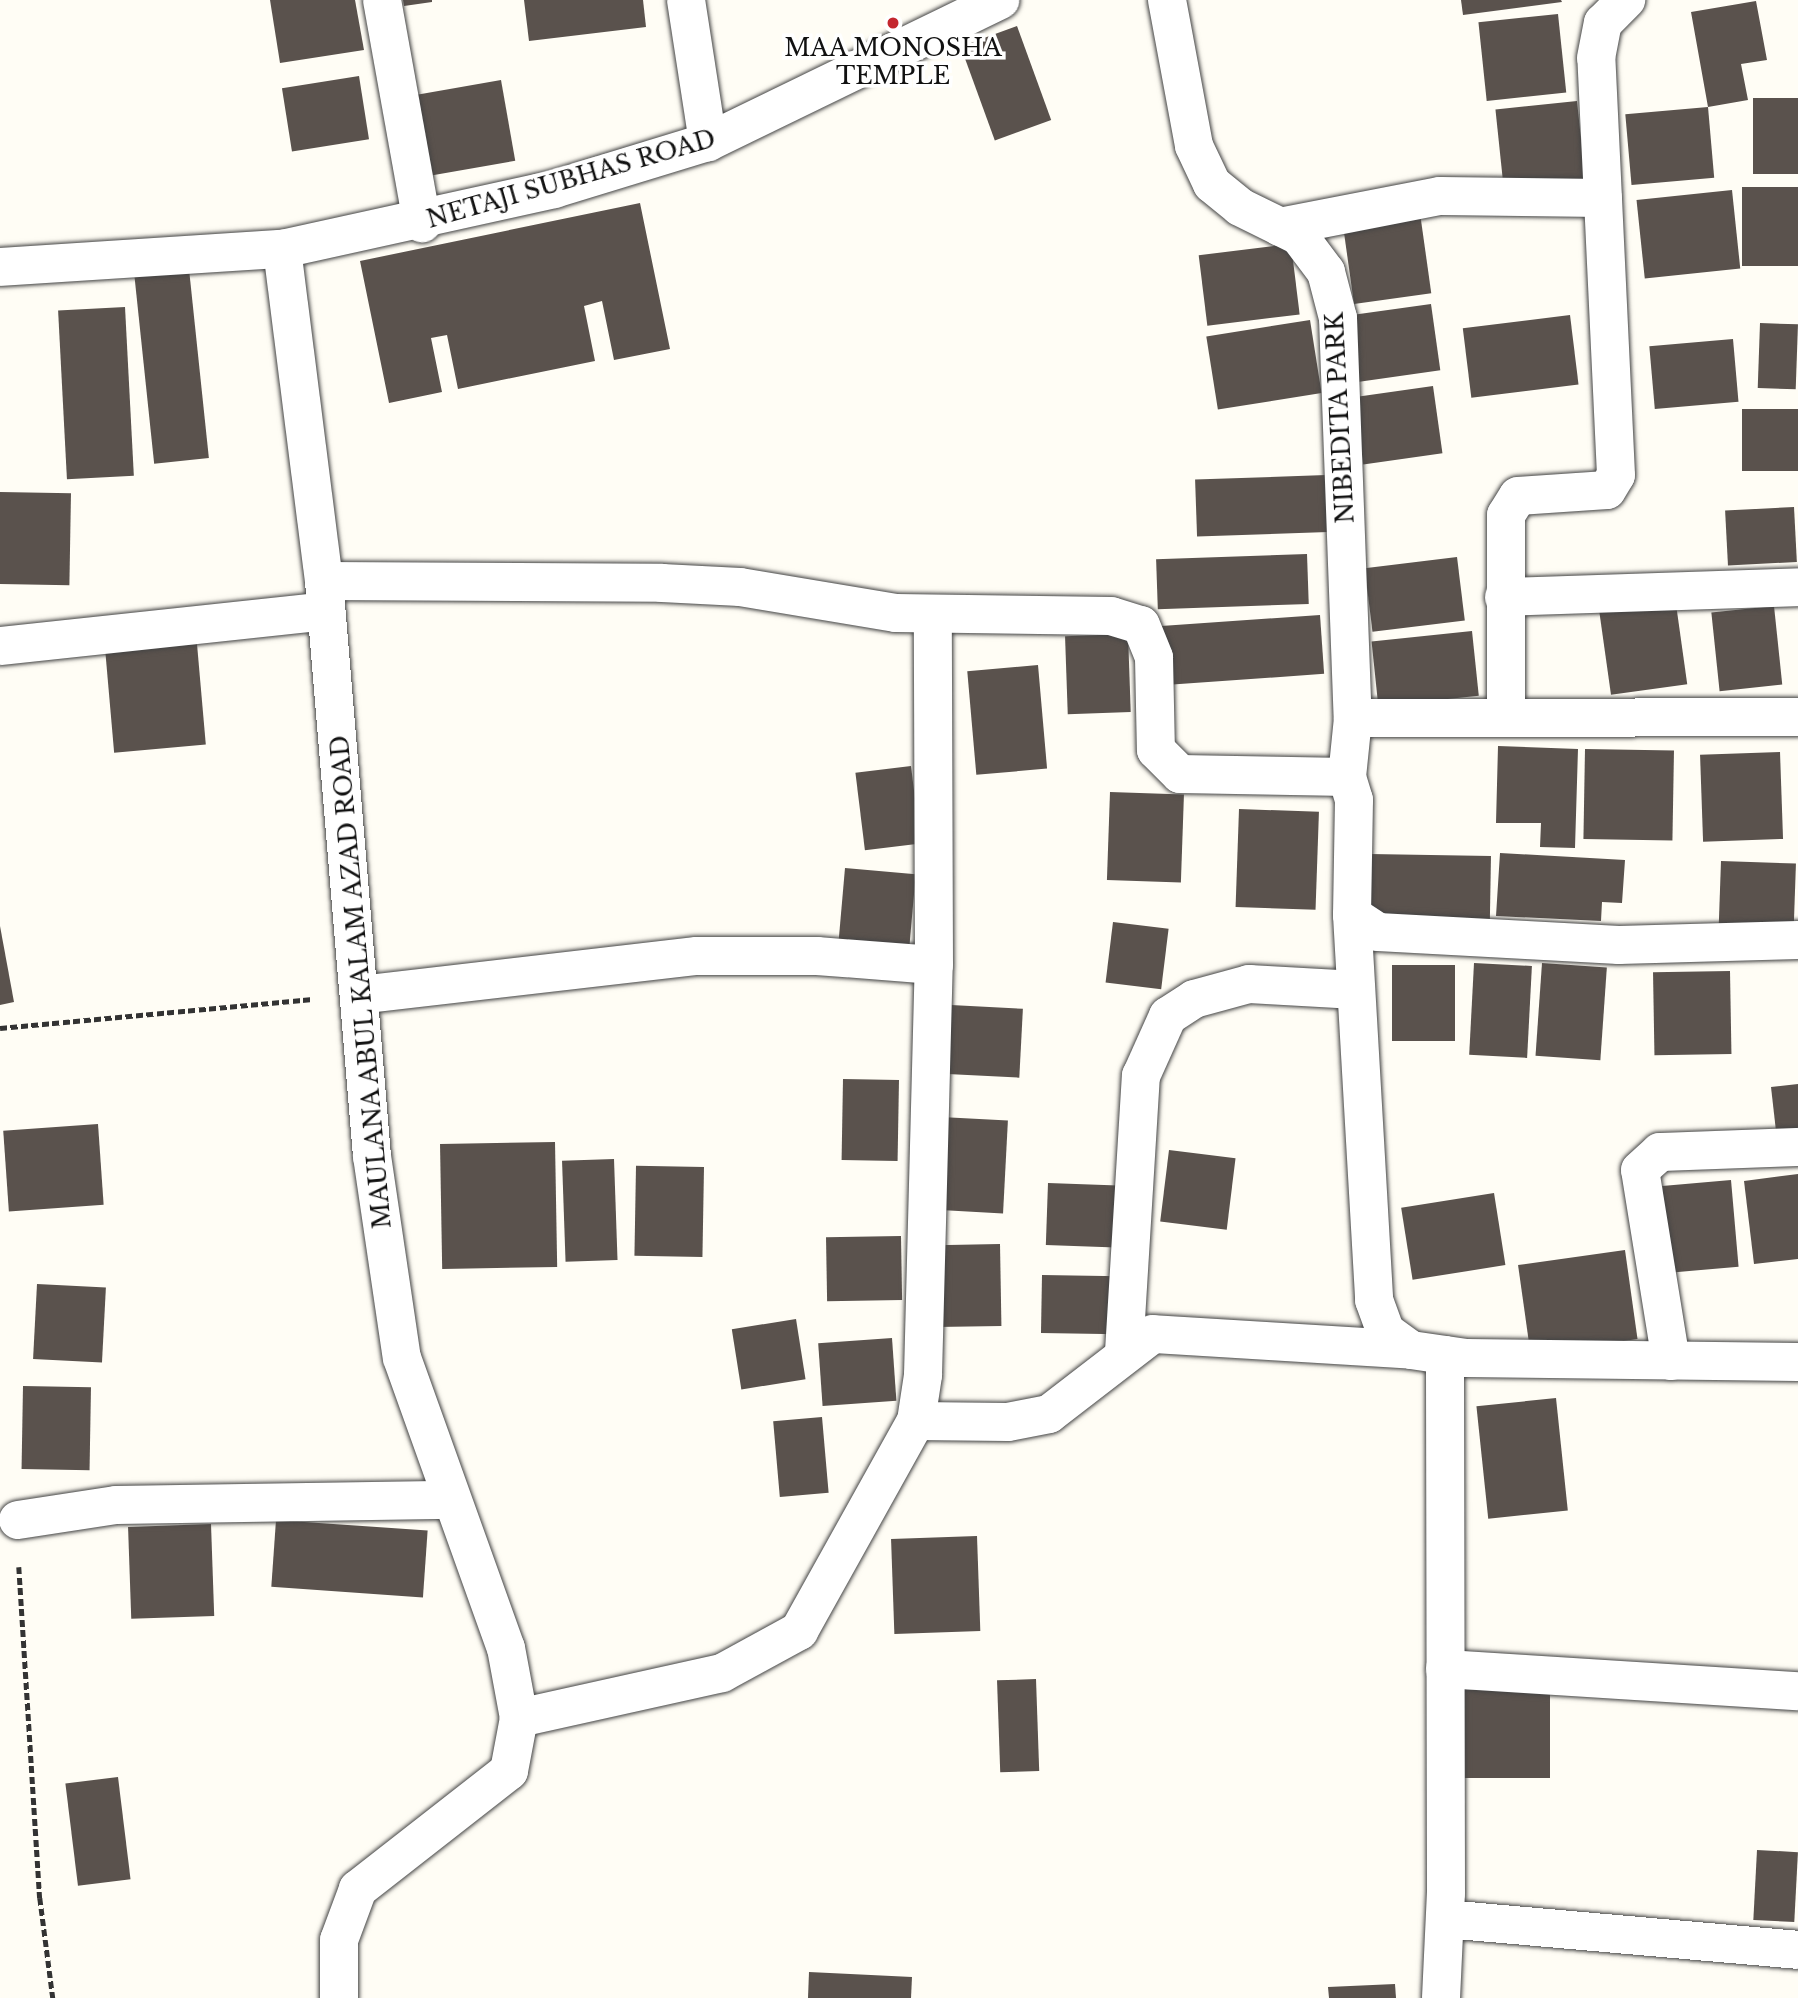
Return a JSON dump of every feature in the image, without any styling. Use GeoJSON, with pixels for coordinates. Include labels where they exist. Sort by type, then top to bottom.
{"type":"FeatureCollection","features":[{"type":"Feature","properties":{"kind":"street"},"geometry":{"type":"LineString","coordinates":[[382,0],[422,223]]}},
{"type":"Feature","properties":{"kind":"street"},"geometry":{"type":"LineString","coordinates":[[686,0],[708,142]]}},
{"type":"Feature","properties":{"kind":"street","name":"NETAJI SUBHAS ROAD"},"geometry":{"type":"LineString","coordinates":[[0,267],[282,250],[422,223],[708,142],[1000,0]]}},
{"type":"Feature","properties":{"kind":"street","name":"NIBEDITA PARK"},"geometry":{"type":"LineString","coordinates":[[1167,0],[1194,146],[1212,184],[1299,236],[1326,272],[1338,318],[1353,718],[1347,777],[1354,800],[1352,915],[1374,1300],[1385,1331],[1428,1352]]}},
{"type":"Feature","properties":{"kind":"street"},"geometry":{"type":"LineString","coordinates":[[1506,717],[1506,515],[1518,496],[1607,490],[1616,475],[1596,58],[1603,23],[1626,0]]}},
{"type":"Feature","properties":{"kind":"street"},"geometry":{"type":"LineString","coordinates":[[1280,227],[1440,196],[1603,198]]}},
{"type":"Feature","properties":{"kind":"street","name":"MAULANA ABUL KALAM AZAD ROAD"},"geometry":{"type":"LineString","coordinates":[[282,250],[325,596],[372,1156],[402,1357],[506,1648],[519,1718],[509,1771],[358,1889],[339,1940],[340,1998]]}},
{"type":"Feature","properties":{"kind":"street"},"geometry":{"type":"LineString","coordinates":[[0,646],[325,596],[740,587],[933,614],[1111,616],[1141,625],[1154,658],[1156,750],[1180,774],[1347,777]]}},
{"type":"Feature","properties":{"kind":"street"},"geometry":{"type":"LineString","coordinates":[[1504,597],[1798,587]]}},
{"type":"Feature","properties":{"kind":"street"},"geometry":{"type":"LineString","coordinates":[[519,1718],[722,1673],[799,1631],[916,1421],[923,1375],[934,965],[933,614]]}},
{"type":"Feature","properties":{"kind":"street"},"geometry":{"type":"LineString","coordinates":[[1353,718],[1798,717]]}},
{"type":"Feature","properties":{"kind":"street"},"geometry":{"type":"LineString","coordinates":[[1352,915],[1378,932],[1422,937],[1619,945],[1798,940]]}},
{"type":"Feature","properties":{"kind":"street"},"geometry":{"type":"LineString","coordinates":[[359,995],[697,956],[817,956],[934,965]]}},
{"type":"Feature","properties":{"kind":"street"},"geometry":{"type":"LineString","coordinates":[[1124,1352],[1141,1076],[1168,1016],[1194,999],[1249,984],[1356,990]]}},
{"type":"Feature","properties":{"kind":"street"},"geometry":{"type":"LineString","coordinates":[[1671,1361],[1640,1170],[1660,1152],[1798,1147]]}},
{"type":"Feature","properties":{"kind":"street"},"geometry":{"type":"LineString","coordinates":[[916,1421],[1008,1422],[1049,1414],[1124,1352],[1153,1334],[1187,1331],[1428,1352],[1671,1361],[1798,1362]]}},
{"type":"Feature","properties":{"kind":"street"},"geometry":{"type":"LineString","coordinates":[[1428,1352],[1445,1669],[1445,1919],[1441,1998]]}},
{"type":"Feature","properties":{"kind":"street"},"geometry":{"type":"LineString","coordinates":[[18,1520],[116,1506],[452,1500]]}},
{"type":"Feature","properties":{"kind":"street"},"geometry":{"type":"LineString","coordinates":[[1445,1669],[1798,1691]]}},
{"type":"Feature","properties":{"kind":"street"},"geometry":{"type":"LineString","coordinates":[[1445,1919],[1798,1950]]}},
{"type":"Feature","properties":{"kind":"path"},"geometry":{"type":"LineString","coordinates":[[0,1028],[359,995]]}},
{"type":"Feature","properties":{"kind":"path"},"geometry":{"type":"LineString","coordinates":[[18,1520],[38,1871],[53,1998]]}},
{"type":"Feature","properties":{"kind":"building"},"geometry":{"type":"Polygon","coordinates":[[[270,0],[355,0],[364,50],[280,63],[270,0]]]}},
{"type":"Feature","properties":{"kind":"building"},"geometry":{"type":"Polygon","coordinates":[[[403,0],[432,0],[432,2],[404,6],[403,0]]]}},
{"type":"Feature","properties":{"kind":"building"},"geometry":{"type":"Polygon","coordinates":[[[524,0],[643,0],[646,27],[529,41],[524,0]]]}},
{"type":"Feature","properties":{"kind":"building"},"geometry":{"type":"Polygon","coordinates":[[[1461,0],[1561,0],[1562,2],[1463,15],[1461,0]]]}},
{"type":"Feature","properties":{"kind":"building"},"geometry":{"type":"Polygon","coordinates":[[[1756,1],[1767,60],[1741,64],[1748,100],[1708,107],[1691,12],[1756,1]]]}},
{"type":"Feature","properties":{"kind":"building"},"geometry":{"type":"Polygon","coordinates":[[[1558,14],[1566,93],[1487,101],[1478,22],[1558,14]]]}},
{"type":"Feature","properties":{"kind":"building"},"geometry":{"type":"Polygon","coordinates":[[[1017,26],[1051,120],[995,140],[961,47],[1017,26]]]}},
{"type":"Feature","properties":{"kind":"building"},"geometry":{"type":"Polygon","coordinates":[[[359,76],[369,139],[292,151],[282,88],[359,76]]]}},
{"type":"Feature","properties":{"kind":"building"},"geometry":{"type":"Polygon","coordinates":[[[501,80],[515,161],[423,177],[408,96],[501,80]]]}},
{"type":"Feature","properties":{"kind":"building"},"geometry":{"type":"Polygon","coordinates":[[[1753,98],[1798,98],[1798,174],[1753,174],[1753,98]]]}},
{"type":"Feature","properties":{"kind":"building"},"geometry":{"type":"Polygon","coordinates":[[[1577,101],[1585,181],[1504,189],[1495,110],[1577,101]]]}},
{"type":"Feature","properties":{"kind":"building"},"geometry":{"type":"Polygon","coordinates":[[[1708,107],[1714,178],[1632,185],[1625,114],[1708,107]]]}},
{"type":"Feature","properties":{"kind":"building"},"geometry":{"type":"Polygon","coordinates":[[[1742,187],[1798,187],[1798,266],[1742,266],[1742,187]]]}},
{"type":"Feature","properties":{"kind":"building"},"geometry":{"type":"Polygon","coordinates":[[[1732,190],[1740,269],[1645,279],[1637,200],[1732,190]]]}},
{"type":"Feature","properties":{"kind":"building"},"geometry":{"type":"Polygon","coordinates":[[[640,203],[670,349],[614,360],[602,301],[584,306],[595,361],[458,389],[447,335],[431,338],[442,392],[389,403],[360,261],[640,203]]]}},
{"type":"Feature","properties":{"kind":"building"},"geometry":{"type":"Polygon","coordinates":[[[1420,213],[1431,293],[1354,304],[1343,224],[1420,213]]]}},
{"type":"Feature","properties":{"kind":"building"},"geometry":{"type":"Polygon","coordinates":[[[1291,244],[1300,314],[1207,326],[1199,255],[1291,244]]]}},
{"type":"Feature","properties":{"kind":"building"},"geometry":{"type":"Polygon","coordinates":[[[189,269],[209,458],[154,464],[134,275],[189,269]]]}},
{"type":"Feature","properties":{"kind":"building"},"geometry":{"type":"Polygon","coordinates":[[[1431,304],[1440,370],[1354,382],[1345,316],[1431,304]]]}},
{"type":"Feature","properties":{"kind":"building"},"geometry":{"type":"Polygon","coordinates":[[[125,307],[134,476],[67,479],[58,311],[125,307]]]}},
{"type":"Feature","properties":{"kind":"building"},"geometry":{"type":"Polygon","coordinates":[[[1570,315],[1579,384],[1471,398],[1463,328],[1570,315]]]}},
{"type":"Feature","properties":{"kind":"building"},"geometry":{"type":"Polygon","coordinates":[[[1310,320],[1322,393],[1218,410],[1206,336],[1310,320]]]}},
{"type":"Feature","properties":{"kind":"building"},"geometry":{"type":"Polygon","coordinates":[[[1760,323],[1798,324],[1796,389],[1758,388],[1760,323]]]}},
{"type":"Feature","properties":{"kind":"building"},"geometry":{"type":"Polygon","coordinates":[[[1733,339],[1738,402],[1655,409],[1649,346],[1733,339]]]}},
{"type":"Feature","properties":{"kind":"building"},"geometry":{"type":"Polygon","coordinates":[[[1433,386],[1442,453],[1363,464],[1354,397],[1433,386]]]}},
{"type":"Feature","properties":{"kind":"building"},"geometry":{"type":"Polygon","coordinates":[[[1742,409],[1798,409],[1798,471],[1742,471],[1742,409]]]}},
{"type":"Feature","properties":{"kind":"building"},"geometry":{"type":"Polygon","coordinates":[[[1326,475],[1328,532],[1197,537],[1195,480],[1326,475]]]}},
{"type":"Feature","properties":{"kind":"building"},"geometry":{"type":"Polygon","coordinates":[[[0,492],[71,493],[69,585],[0,584],[0,492]]]}},
{"type":"Feature","properties":{"kind":"building"},"geometry":{"type":"Polygon","coordinates":[[[1794,507],[1797,562],[1728,566],[1725,511],[1794,507]]]}},
{"type":"Feature","properties":{"kind":"building"},"geometry":{"type":"Polygon","coordinates":[[[1307,554],[1309,604],[1158,609],[1156,559],[1307,554]]]}},
{"type":"Feature","properties":{"kind":"building"},"geometry":{"type":"Polygon","coordinates":[[[1457,557],[1465,621],[1372,632],[1365,568],[1457,557]]]}},
{"type":"Feature","properties":{"kind":"building"},"geometry":{"type":"Polygon","coordinates":[[[1675,597],[1687,684],[1611,695],[1599,608],[1675,597]]]}},
{"type":"Feature","properties":{"kind":"building"},"geometry":{"type":"Polygon","coordinates":[[[1774,606],[1782,685],[1720,691],[1711,613],[1774,606]]]}},
{"type":"Feature","properties":{"kind":"building"},"geometry":{"type":"Polygon","coordinates":[[[1320,615],[1324,674],[1166,685],[1161,626],[1320,615]]]}},
{"type":"Feature","properties":{"kind":"building"},"geometry":{"type":"Polygon","coordinates":[[[1472,631],[1479,696],[1378,706],[1372,642],[1472,631]]]}},
{"type":"Feature","properties":{"kind":"building"},"geometry":{"type":"Polygon","coordinates":[[[1128,634],[1131,712],[1068,714],[1065,636],[1128,634]]]}},
{"type":"Feature","properties":{"kind":"building"},"geometry":{"type":"Polygon","coordinates":[[[197,644],[206,745],[114,753],[105,652],[197,644]]]}},
{"type":"Feature","properties":{"kind":"building"},"geometry":{"type":"Polygon","coordinates":[[[1038,665],[1047,769],[976,775],[967,671],[1038,665]]]}},
{"type":"Feature","properties":{"kind":"building"},"geometry":{"type":"Polygon","coordinates":[[[1498,746],[1578,749],[1575,848],[1540,847],[1541,823],[1496,823],[1498,746]]]}},
{"type":"Feature","properties":{"kind":"building"},"geometry":{"type":"Polygon","coordinates":[[[1585,749],[1674,751],[1672,841],[1583,839],[1585,749]]]}},
{"type":"Feature","properties":{"kind":"building"},"geometry":{"type":"Polygon","coordinates":[[[1780,752],[1783,839],[1703,842],[1700,755],[1780,752]]]}},
{"type":"Feature","properties":{"kind":"building"},"geometry":{"type":"Polygon","coordinates":[[[911,766],[921,843],[865,850],[855,773],[911,766]]]}},
{"type":"Feature","properties":{"kind":"building"},"geometry":{"type":"Polygon","coordinates":[[[1110,792],[1184,795],[1181,883],[1107,880],[1110,792]]]}},
{"type":"Feature","properties":{"kind":"building"},"geometry":{"type":"Polygon","coordinates":[[[1239,809],[1319,812],[1316,910],[1236,907],[1239,809]]]}},
{"type":"Feature","properties":{"kind":"building"},"geometry":{"type":"Polygon","coordinates":[[[1500,853],[1625,860],[1622,903],[1602,902],[1601,921],[1496,916],[1500,853]]]}},
{"type":"Feature","properties":{"kind":"building"},"geometry":{"type":"Polygon","coordinates":[[[1370,854],[1491,856],[1490,922],[1369,920],[1370,854]]]}},
{"type":"Feature","properties":{"kind":"building"},"geometry":{"type":"Polygon","coordinates":[[[1721,861],[1796,864],[1793,939],[1718,936],[1721,861]]]}},
{"type":"Feature","properties":{"kind":"building"},"geometry":{"type":"Polygon","coordinates":[[[845,868],[916,874],[908,960],[838,954],[845,868]]]}},
{"type":"Feature","properties":{"kind":"building"},"geometry":{"type":"Polygon","coordinates":[[[1113,922],[1169,929],[1161,989],[1106,983],[1113,922]]]}},
{"type":"Feature","properties":{"kind":"building"},"geometry":{"type":"Polygon","coordinates":[[[0,926],[14,1002],[0,1005],[0,926]]]}},
{"type":"Feature","properties":{"kind":"building"},"geometry":{"type":"Polygon","coordinates":[[[1474,963],[1532,966],[1527,1058],[1469,1055],[1474,963]]]}},
{"type":"Feature","properties":{"kind":"building"},"geometry":{"type":"Polygon","coordinates":[[[1542,963],[1607,968],[1600,1060],[1536,1056],[1542,963]]]}},
{"type":"Feature","properties":{"kind":"building"},"geometry":{"type":"Polygon","coordinates":[[[1392,965],[1455,965],[1455,1041],[1392,1041],[1392,965]]]}},
{"type":"Feature","properties":{"kind":"building"},"geometry":{"type":"Polygon","coordinates":[[[1730,971],[1731,1054],[1654,1055],[1653,972],[1730,971]]]}},
{"type":"Feature","properties":{"kind":"building"},"geometry":{"type":"Polygon","coordinates":[[[951,1005],[1023,1009],[1019,1078],[947,1074],[951,1005]]]}},
{"type":"Feature","properties":{"kind":"building"},"geometry":{"type":"Polygon","coordinates":[[[843,1079],[899,1080],[898,1161],[842,1160],[843,1079]]]}},
{"type":"Feature","properties":{"kind":"building"},"geometry":{"type":"Polygon","coordinates":[[[1798,1084],[1798,1138],[1777,1140],[1771,1087],[1798,1084]]]}},
{"type":"Feature","properties":{"kind":"building"},"geometry":{"type":"Polygon","coordinates":[[[941,1117],[1008,1121],[1003,1213],[936,1210],[941,1117]]]}},
{"type":"Feature","properties":{"kind":"building"},"geometry":{"type":"Polygon","coordinates":[[[98,1124],[104,1205],[9,1211],[3,1131],[98,1124]]]}},
{"type":"Feature","properties":{"kind":"building"},"geometry":{"type":"Polygon","coordinates":[[[555,1142],[557,1267],[442,1269],[440,1144],[555,1142]]]}},
{"type":"Feature","properties":{"kind":"building"},"geometry":{"type":"Polygon","coordinates":[[[1169,1150],[1236,1158],[1227,1230],[1160,1221],[1169,1150]]]}},
{"type":"Feature","properties":{"kind":"building"},"geometry":{"type":"Polygon","coordinates":[[[614,1159],[618,1260],[566,1262],[562,1161],[614,1159]]]}},
{"type":"Feature","properties":{"kind":"building"},"geometry":{"type":"Polygon","coordinates":[[[636,1166],[704,1167],[702,1257],[634,1256],[636,1166]]]}},
{"type":"Feature","properties":{"kind":"building"},"geometry":{"type":"Polygon","coordinates":[[[1798,1174],[1798,1259],[1754,1264],[1744,1181],[1798,1174]]]}},
{"type":"Feature","properties":{"kind":"building"},"geometry":{"type":"Polygon","coordinates":[[[1731,1180],[1739,1267],[1670,1273],[1662,1186],[1731,1180]]]}},
{"type":"Feature","properties":{"kind":"building"},"geometry":{"type":"Polygon","coordinates":[[[1048,1183],[1118,1185],[1116,1247],[1046,1245],[1048,1183]]]}},
{"type":"Feature","properties":{"kind":"building"},"geometry":{"type":"Polygon","coordinates":[[[1494,1193],[1505,1265],[1413,1280],[1401,1208],[1494,1193]]]}},
{"type":"Feature","properties":{"kind":"building"},"geometry":{"type":"Polygon","coordinates":[[[901,1236],[902,1300],[827,1301],[826,1237],[901,1236]]]}},
{"type":"Feature","properties":{"kind":"building"},"geometry":{"type":"Polygon","coordinates":[[[1000,1244],[1001,1326],[936,1327],[935,1245],[1000,1244]]]}},
{"type":"Feature","properties":{"kind":"building"},"geometry":{"type":"Polygon","coordinates":[[[1625,1250],[1638,1339],[1531,1354],[1518,1265],[1625,1250]]]}},
{"type":"Feature","properties":{"kind":"building"},"geometry":{"type":"Polygon","coordinates":[[[1042,1275],[1120,1276],[1119,1334],[1041,1333],[1042,1275]]]}},
{"type":"Feature","properties":{"kind":"building"},"geometry":{"type":"Polygon","coordinates":[[[37,1284],[106,1288],[102,1363],[33,1359],[37,1284]]]}},
{"type":"Feature","properties":{"kind":"building"},"geometry":{"type":"Polygon","coordinates":[[[796,1319],[806,1379],[741,1389],[732,1329],[796,1319]]]}},
{"type":"Feature","properties":{"kind":"building"},"geometry":{"type":"Polygon","coordinates":[[[892,1338],[896,1401],[823,1406],[818,1343],[892,1338]]]}},
{"type":"Feature","properties":{"kind":"building"},"geometry":{"type":"Polygon","coordinates":[[[23,1386],[91,1387],[90,1470],[22,1469],[23,1386]]]}},
{"type":"Feature","properties":{"kind":"building"},"geometry":{"type":"Polygon","coordinates":[[[1556,1398],[1568,1510],[1488,1519],[1476,1406],[1556,1398]]]}},
{"type":"Feature","properties":{"kind":"building"},"geometry":{"type":"Polygon","coordinates":[[[822,1417],[829,1493],[780,1497],[773,1421],[822,1417]]]}},
{"type":"Feature","properties":{"kind":"building"},"geometry":{"type":"Polygon","coordinates":[[[276,1520],[428,1531],[423,1597],[271,1587],[276,1520]]]}},
{"type":"Feature","properties":{"kind":"building"},"geometry":{"type":"Polygon","coordinates":[[[211,1524],[214,1616],[131,1619],[128,1527],[211,1524]]]}},
{"type":"Feature","properties":{"kind":"building"},"geometry":{"type":"Polygon","coordinates":[[[977,1536],[980,1631],[894,1634],[891,1539],[977,1536]]]}},
{"type":"Feature","properties":{"kind":"building"},"geometry":{"type":"Polygon","coordinates":[[[1036,1679],[1039,1771],[1000,1772],[997,1680],[1036,1679]]]}},
{"type":"Feature","properties":{"kind":"building"},"geometry":{"type":"Polygon","coordinates":[[[1459,1690],[1550,1690],[1550,1778],[1459,1778],[1459,1690]]]}},
{"type":"Feature","properties":{"kind":"building"},"geometry":{"type":"Polygon","coordinates":[[[118,1777],[131,1879],[78,1886],[65,1783],[118,1777]]]}},
{"type":"Feature","properties":{"kind":"building"},"geometry":{"type":"Polygon","coordinates":[[[1757,1850],[1798,1852],[1794,1922],[1753,1920],[1757,1850]]]}},
{"type":"Feature","properties":{"kind":"building"},"geometry":{"type":"Polygon","coordinates":[[[809,1972],[912,1977],[911,1998],[808,1998],[809,1972]]]}},
{"type":"Feature","properties":{"kind":"building"},"geometry":{"type":"Polygon","coordinates":[[[1395,1984],[1396,1998],[1329,1998],[1328,1987],[1395,1984]]]}},
{"type":"Feature","properties":{"kind":"place","name":"MAA MONOSHA TEMPLE"},"geometry":{"type":"Point","coordinates":[893,23]}}]}
